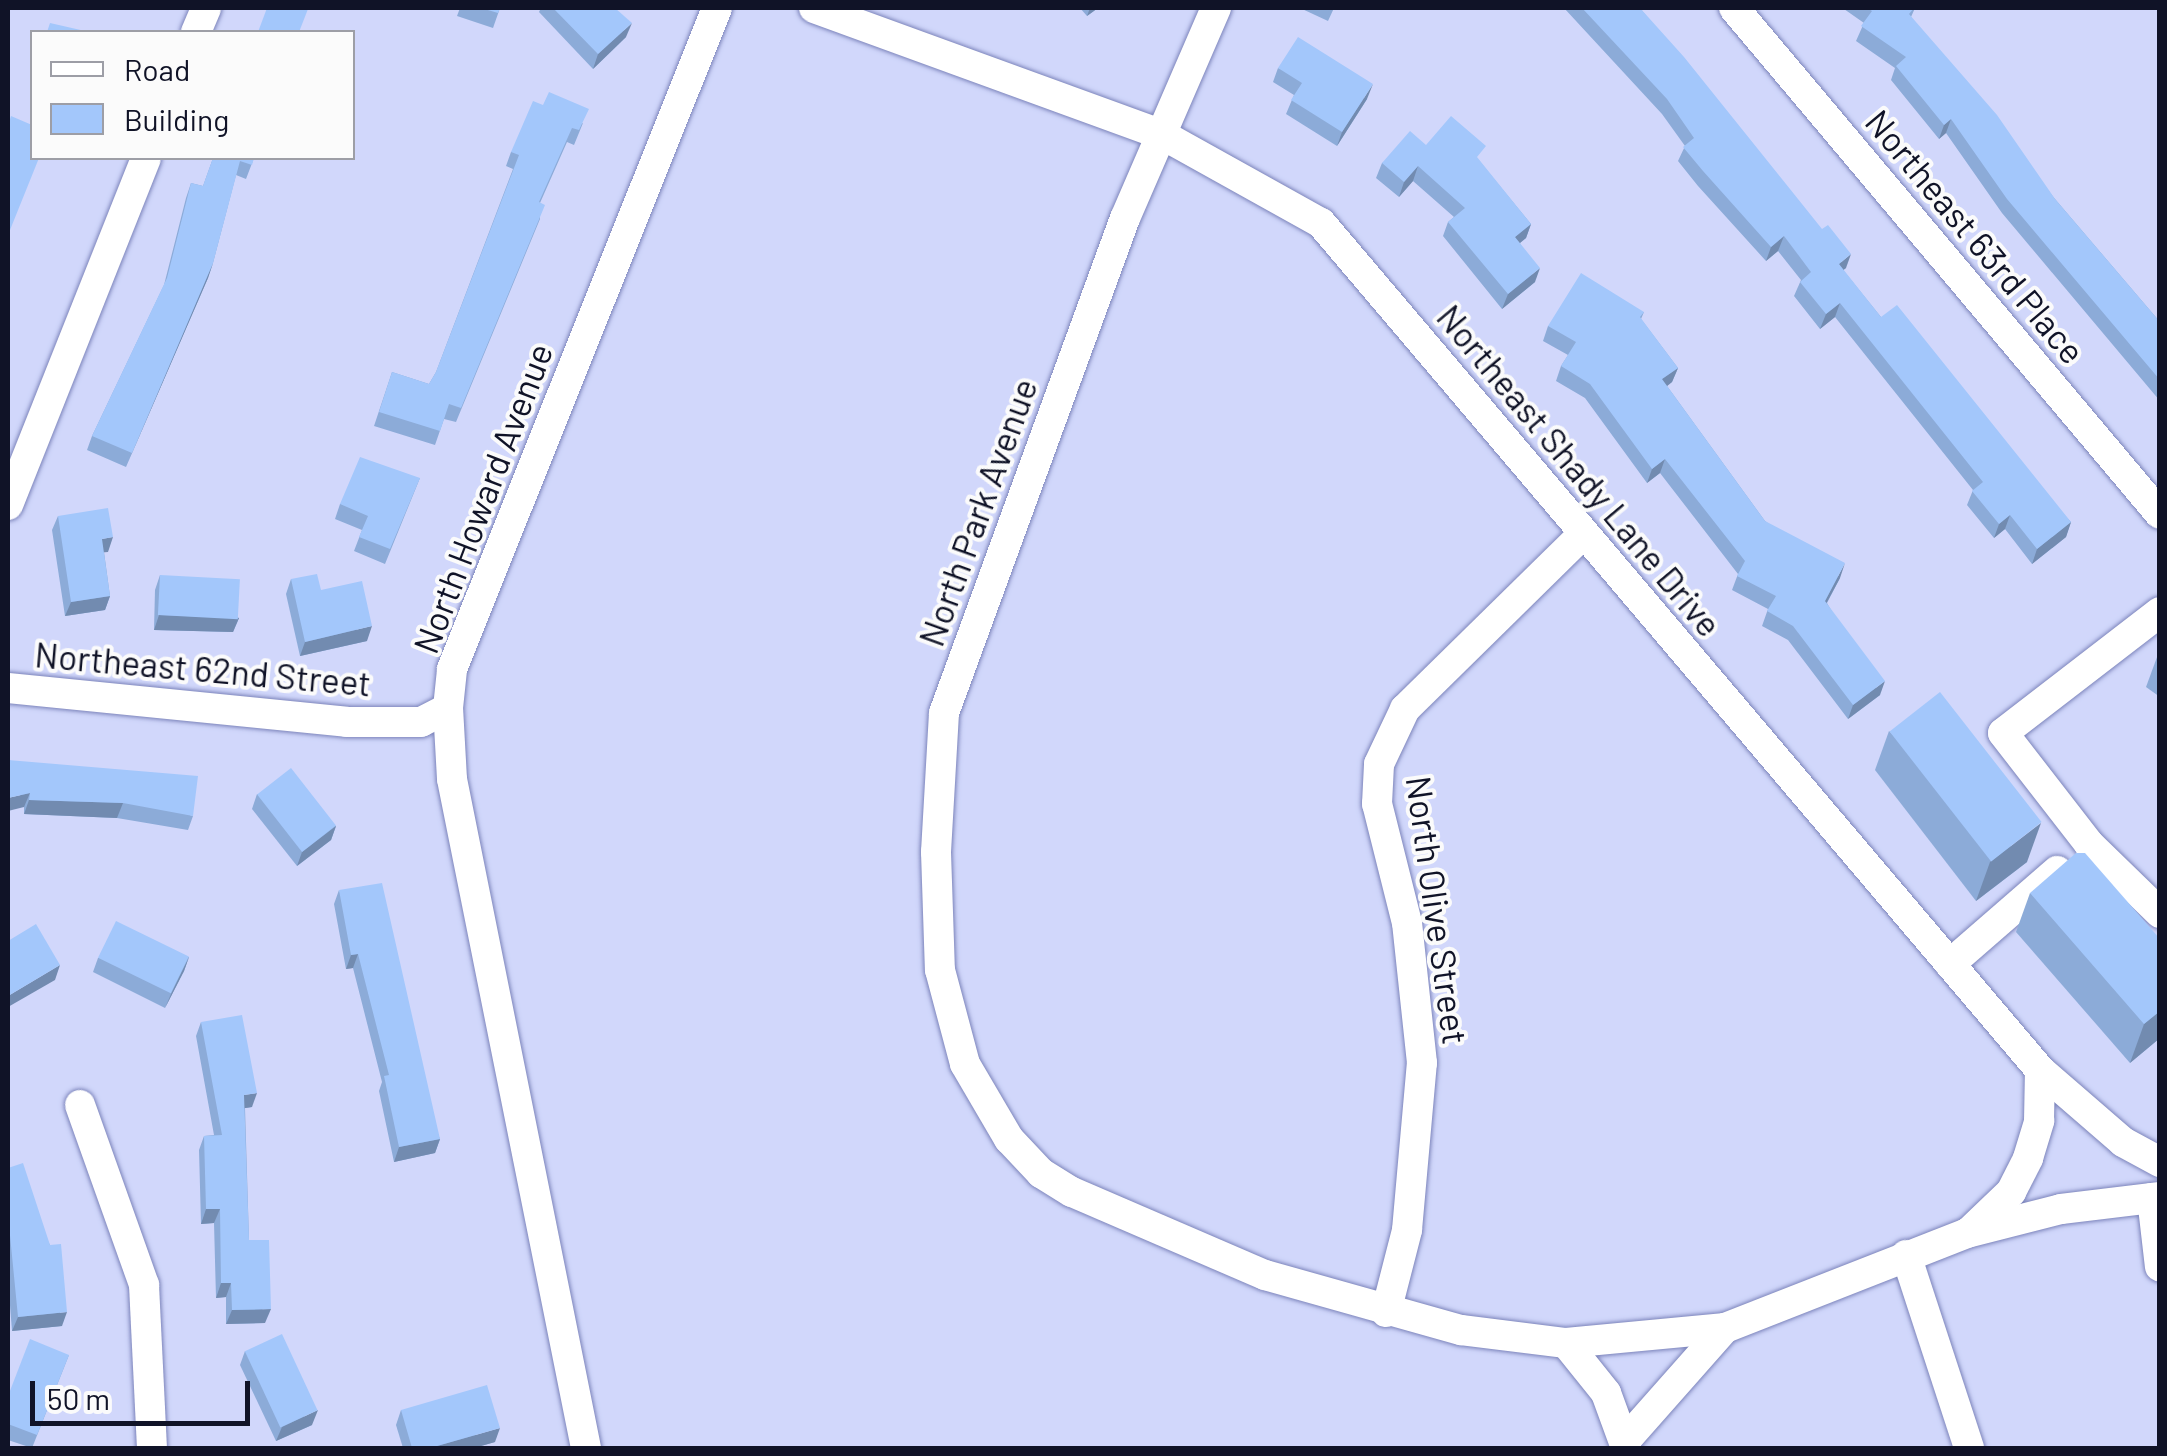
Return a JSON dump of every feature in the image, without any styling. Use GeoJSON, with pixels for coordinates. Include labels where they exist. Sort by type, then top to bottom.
{"type":"FeatureCollection","features":[{"type":"Feature","properties":{"kind":"street","name":"North Howard Avenue"},"geometry":{"type":"LineString","coordinates":[[586,1448],[452,779],[448,708],[452,669],[717,8]]}},
{"type":"Feature","properties":{"kind":"street","name":"Northeast Shady Lane Drive"},"geometry":{"type":"LineString","coordinates":[[814,8],[1161,134],[1321,223],[1424,338],[1581,536],[2040,1070],[2124,1142],[2160,1162]]}},
{"type":"Feature","properties":{"kind":"street","name":"North Park Avenue"},"geometry":{"type":"LineString","coordinates":[[1216,8],[1161,134],[944,713],[936,852],[940,970],[965,1064],[1009,1139],[1041,1172],[1072,1192],[1249,1269],[1386,1312],[1566,1343],[1724,1328]]}},
{"type":"Feature","properties":{"kind":"street","name":"Northeast 63rd Place"},"geometry":{"type":"LineString","coordinates":[[1734,8],[2160,514]]}},
{"type":"Feature","properties":{"kind":"street"},"geometry":{"type":"LineString","coordinates":[[8,505],[145,160]]}},
{"type":"Feature","properties":{"kind":"street","name":"North Olive Street"},"geometry":{"type":"LineString","coordinates":[[1386,1312],[1414,1180],[1422,1063],[1408,923],[1377,804],[1382,754],[1405,709],[1581,536]]}},
{"type":"Feature","properties":{"kind":"street"},"geometry":{"type":"LineString","coordinates":[[2160,612],[2003,732],[2090,844],[2160,913]]}},
{"type":"Feature","properties":{"kind":"street","name":"Northeast 62nd Street"},"geometry":{"type":"LineString","coordinates":[[8,688],[346,722],[421,722],[448,708]]}},
{"type":"Feature","properties":{"kind":"street"},"geometry":{"type":"LineString","coordinates":[[1950,964],[2090,844]]}},
{"type":"Feature","properties":{"kind":"street"},"geometry":{"type":"LineString","coordinates":[[1967,1234],[2011,1192],[2028,1158],[2039,1120],[2040,1070]]}},
{"type":"Feature","properties":{"kind":"street"},"geometry":{"type":"LineString","coordinates":[[80,1105],[144,1286],[152,1448]]}},
{"type":"Feature","properties":{"kind":"street"},"geometry":{"type":"LineString","coordinates":[[1566,1343],[1606,1393],[1625,1445],[1724,1328],[1906,1254],[2061,1209],[2156,1198],[2160,1267]]}},
{"type":"Feature","properties":{"kind":"street"},"geometry":{"type":"LineString","coordinates":[[1906,1254],[1969,1448]]}},
{"type":"Feature","properties":{"kind":"building"},"geometry":{"type":"Polygon","coordinates":[[[267,8],[308,9],[300,30],[259,30],[267,8]]]}},
{"type":"Feature","properties":{"kind":"building"},"geometry":{"type":"Polygon","coordinates":[[[553,8],[615,8],[632,23],[598,54],[553,8]]]}},
{"type":"Feature","properties":{"kind":"building"},"geometry":{"type":"Polygon","coordinates":[[[1582,8],[1640,8],[1822,229],[1828,225],[1851,254],[1839,264],[1881,317],[1897,305],[2071,522],[2037,549],[2010,515],[1999,524],[1972,491],[1983,482],[1840,303],[1826,314],[1800,282],[1811,272],[1784,236],[1771,247],[1703,171],[1683,147],[1694,138],[1667,99],[1582,8]]]}},
{"type":"Feature","properties":{"kind":"building"},"geometry":{"type":"Polygon","coordinates":[[[1867,8],[1914,8],[1909,14],[1997,115],[2055,199],[2160,322],[2160,380],[2007,199],[1951,119],[1944,125],[1896,66],[1906,57],[1861,26],[1872,11],[1867,8]]]}},
{"type":"Feature","properties":{"kind":"building"},"geometry":{"type":"Polygon","coordinates":[[[50,23],[81,30],[48,30],[50,23]]]}},
{"type":"Feature","properties":{"kind":"building"},"geometry":{"type":"Polygon","coordinates":[[[1298,37],[1373,84],[1342,132],[1291,100],[1302,83],[1278,68],[1298,37]]]}},
{"type":"Feature","properties":{"kind":"building"},"geometry":{"type":"Polygon","coordinates":[[[549,92],[589,109],[579,130],[572,128],[539,202],[545,205],[461,408],[449,404],[440,431],[379,412],[392,372],[429,384],[436,372],[519,155],[511,152],[533,101],[543,105],[549,92]]]}},
{"type":"Feature","properties":{"kind":"building"},"geometry":{"type":"Polygon","coordinates":[[[11,116],[30,124],[30,160],[38,160],[8,235],[11,116]]]}},
{"type":"Feature","properties":{"kind":"building"},"geometry":{"type":"Polygon","coordinates":[[[1451,116],[1486,146],[1477,157],[1531,224],[1515,237],[1540,268],[1508,294],[1448,222],[1465,208],[1418,166],[1404,182],[1382,163],[1410,131],[1426,145],[1451,116]]]}},
{"type":"Feature","properties":{"kind":"building"},"geometry":{"type":"Polygon","coordinates":[[[212,160],[253,160],[252,165],[240,161],[213,263],[132,453],[92,436],[167,278],[191,183],[203,186],[212,160]]]}},
{"type":"Feature","properties":{"kind":"building"},"geometry":{"type":"Polygon","coordinates":[[[1581,273],[1644,312],[1640,317],[1678,368],[1662,379],[1765,521],[1845,563],[1825,601],[1885,681],[1853,705],[1793,626],[1767,611],[1776,596],[1737,576],[1745,561],[1665,459],[1652,469],[1590,384],[1561,366],[1576,342],[1548,326],[1581,273]]]}},
{"type":"Feature","properties":{"kind":"building"},"geometry":{"type":"Polygon","coordinates":[[[360,457],[420,478],[390,549],[359,537],[368,516],[340,504],[360,457]]]}},
{"type":"Feature","properties":{"kind":"building"},"geometry":{"type":"Polygon","coordinates":[[[108,508],[113,537],[102,539],[110,596],[71,602],[58,516],[108,508]]]}},
{"type":"Feature","properties":{"kind":"building"},"geometry":{"type":"Polygon","coordinates":[[[317,574],[321,590],[362,581],[372,626],[305,642],[291,579],[317,574]]]}},
{"type":"Feature","properties":{"kind":"building"},"geometry":{"type":"Polygon","coordinates":[[[160,575],[240,579],[238,619],[158,615],[160,575]]]}},
{"type":"Feature","properties":{"kind":"building"},"geometry":{"type":"Polygon","coordinates":[[[1940,692],[2042,822],[1991,861],[1890,731],[1940,692]]]}},
{"type":"Feature","properties":{"kind":"building"},"geometry":{"type":"Polygon","coordinates":[[[8,760],[198,776],[193,816],[123,803],[29,800],[30,793],[8,798],[8,760]]]}},
{"type":"Feature","properties":{"kind":"building"},"geometry":{"type":"Polygon","coordinates":[[[291,768],[336,826],[302,852],[257,794],[291,768]]]}},
{"type":"Feature","properties":{"kind":"building"},"geometry":{"type":"Polygon","coordinates":[[[2076,853],[2085,853],[2160,939],[2160,1011],[2144,1024],[2030,893],[2076,853]]]}},
{"type":"Feature","properties":{"kind":"building"},"geometry":{"type":"Polygon","coordinates":[[[382,883],[440,1139],[399,1147],[384,1076],[389,1075],[358,954],[351,955],[339,890],[382,883]]]}},
{"type":"Feature","properties":{"kind":"building"},"geometry":{"type":"Polygon","coordinates":[[[116,921],[189,957],[171,993],[98,958],[116,921]]]}},
{"type":"Feature","properties":{"kind":"building"},"geometry":{"type":"Polygon","coordinates":[[[36,924],[60,965],[8,996],[8,941],[36,924]]]}},
{"type":"Feature","properties":{"kind":"building"},"geometry":{"type":"Polygon","coordinates":[[[242,1015],[257,1093],[244,1095],[249,1240],[269,1240],[271,1309],[232,1310],[231,1283],[221,1283],[220,1209],[206,1209],[204,1136],[222,1135],[201,1022],[242,1015]]]}},
{"type":"Feature","properties":{"kind":"building"},"geometry":{"type":"Polygon","coordinates":[[[23,1163],[50,1245],[61,1244],[67,1312],[18,1317],[8,1215],[8,1168],[23,1163]]]}},
{"type":"Feature","properties":{"kind":"building"},"geometry":{"type":"Polygon","coordinates":[[[282,1334],[317,1410],[280,1427],[245,1351],[282,1334]]]}},
{"type":"Feature","properties":{"kind":"building"},"geometry":{"type":"Polygon","coordinates":[[[30,1339],[69,1355],[37,1435],[8,1424],[8,1396],[30,1339]]]}},
{"type":"Feature","properties":{"kind":"building"},"geometry":{"type":"Polygon","coordinates":[[[487,1385],[500,1428],[430,1448],[412,1448],[401,1410],[487,1385]]]}}]}
